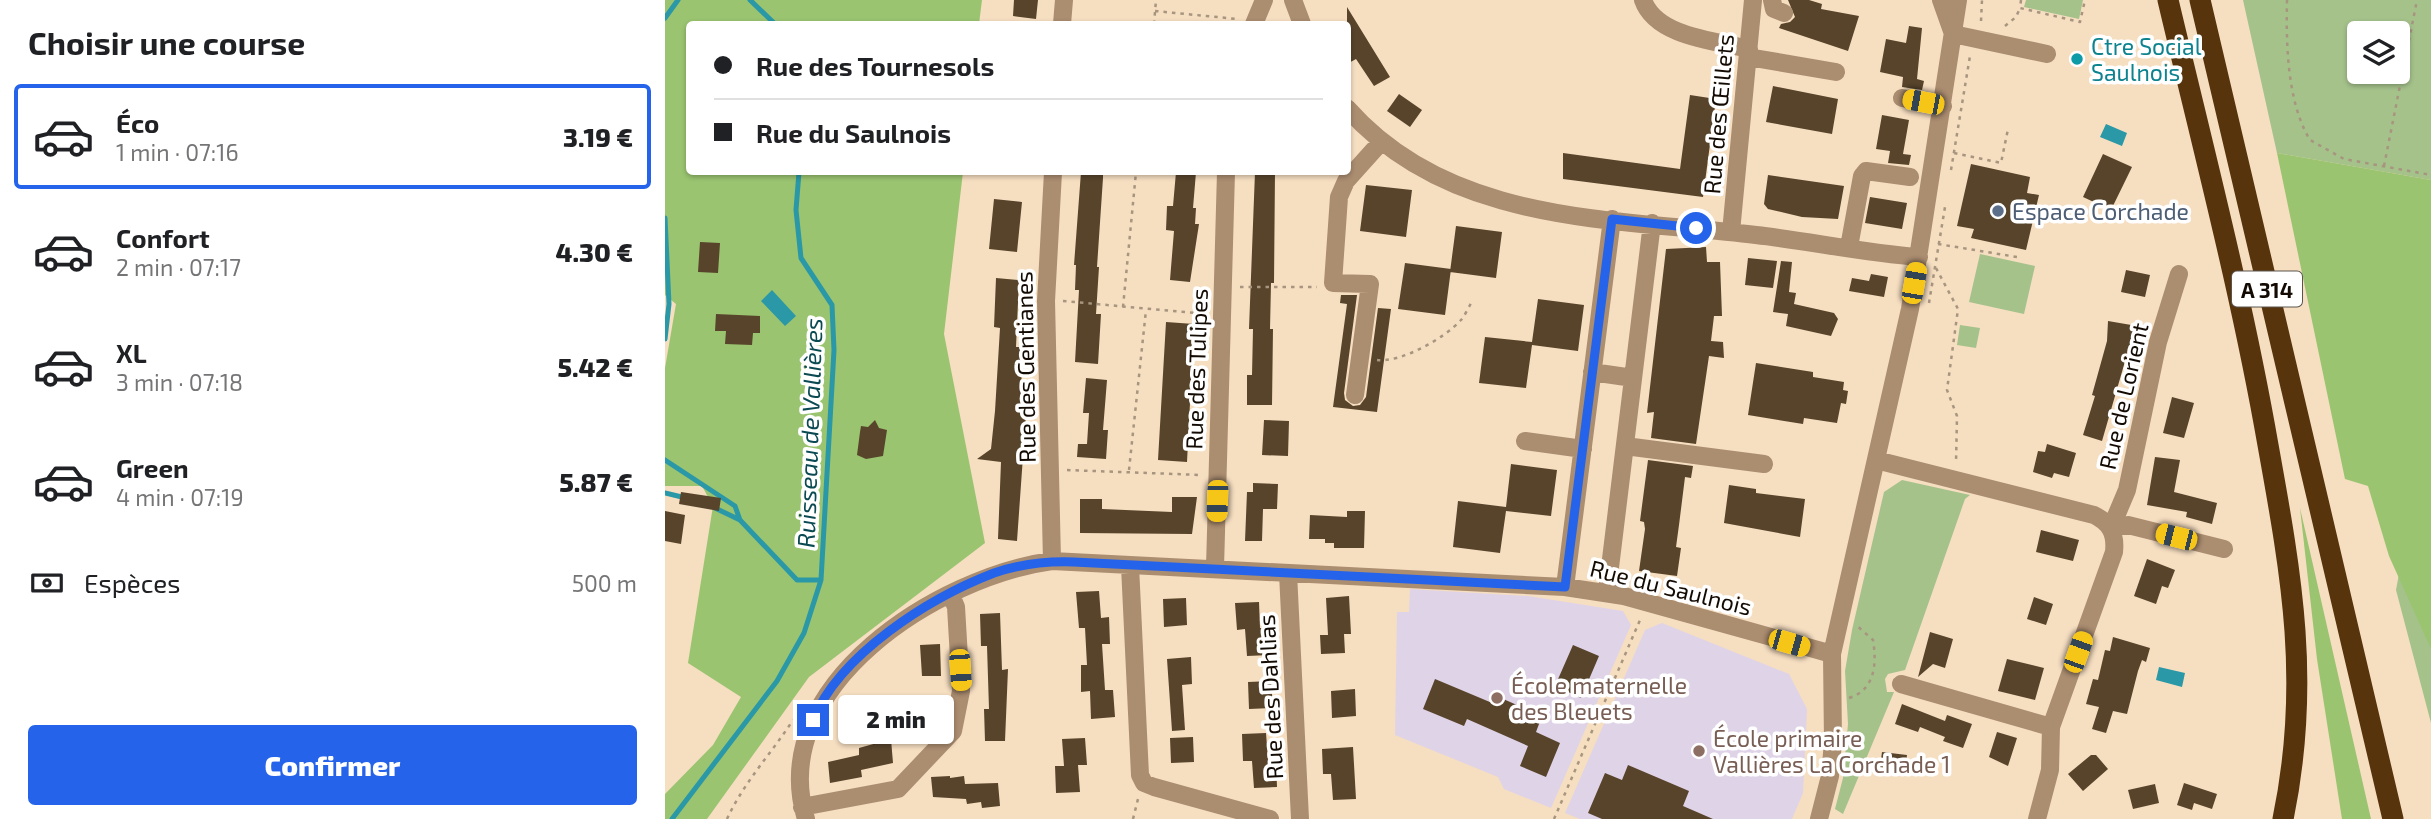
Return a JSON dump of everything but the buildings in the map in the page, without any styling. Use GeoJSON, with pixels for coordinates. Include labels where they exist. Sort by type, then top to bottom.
{"type":"FeatureCollection","features":[{"type":"Feature","properties":{"kind":"highway","name":"A 314"},"geometry":{"type":"LineString","coordinates":[[2168,0],[2252,359],[2290,573],[2299,668],[2296,728],[2283,819]]}},
{"type":"Feature","properties":{"kind":"highway","name":"A 314"},"geometry":{"type":"LineString","coordinates":[[2200,0],[2393,819]]}},
{"type":"Feature","properties":{"kind":"street"},"geometry":{"type":"LineString","coordinates":[[1062,21],[1064,0]]}},
{"type":"Feature","properties":{"kind":"street"},"geometry":{"type":"LineString","coordinates":[[1255,21],[1264,0]]}},
{"type":"Feature","properties":{"kind":"street"},"geometry":{"type":"LineString","coordinates":[[1293,0],[1301,21]]}},
{"type":"Feature","properties":{"kind":"street"},"geometry":{"type":"LineString","coordinates":[[1643,0],[1657,20],[1670,28],[1748,53],[1836,72]]}},
{"type":"Feature","properties":{"kind":"street","name":"Rue des Œillets"},"geometry":{"type":"LineString","coordinates":[[1731,232],[1753,0]]}},
{"type":"Feature","properties":{"kind":"street"},"geometry":{"type":"LineString","coordinates":[[1941,0],[1953,34]]}},
{"type":"Feature","properties":{"kind":"street"},"geometry":{"type":"LineString","coordinates":[[1819,819],[1830,776],[1833,742],[1832,654],[1920,249],[1958,0]]}},
{"type":"Feature","properties":{"kind":"street"},"geometry":{"type":"LineString","coordinates":[[1953,34],[2047,54]]}},
{"type":"Feature","properties":{"kind":"street"},"geometry":{"type":"LineString","coordinates":[[1902,98],[1943,106]]}},
{"type":"Feature","properties":{"kind":"street"},"geometry":{"type":"LineString","coordinates":[[1351,112],[1381,142],[1433,177],[1463,190],[1518,205],[1849,247],[1920,249]]}},
{"type":"Feature","properties":{"kind":"street"},"geometry":{"type":"LineString","coordinates":[[1355,394],[1370,284],[1333,283],[1339,197],[1346,181],[1381,142]]}},
{"type":"Feature","properties":{"kind":"street"},"geometry":{"type":"LineString","coordinates":[[1849,247],[1862,176],[1866,171],[1910,177]]}},
{"type":"Feature","properties":{"kind":"street","name":"Rue des Gentianes"},"geometry":{"type":"LineString","coordinates":[[1052,561],[1046,301],[1053,175]]}},
{"type":"Feature","properties":{"kind":"street","name":"Rue des Tulipes"},"geometry":{"type":"LineString","coordinates":[[1215,568],[1226,175]]}},
{"type":"Feature","properties":{"kind":"street"},"geometry":{"type":"LineString","coordinates":[[1565,587],[1612,219]]}},
{"type":"Feature","properties":{"kind":"street"},"geometry":{"type":"LineString","coordinates":[[1607,592],[1652,223]]}},
{"type":"Feature","properties":{"kind":"street","name":"Rue de Lorient"},"geometry":{"type":"LineString","coordinates":[[2038,819],[2050,769],[2051,727],[2114,552],[2116,538],[2111,528],[2127,490],[2158,342],[2179,274]]}},
{"type":"Feature","properties":{"kind":"street"},"geometry":{"type":"LineString","coordinates":[[1592,372],[1633,378]]}},
{"type":"Feature","properties":{"kind":"street"},"geometry":{"type":"LineString","coordinates":[[1525,441],[1583,449]]}},
{"type":"Feature","properties":{"kind":"street"},"geometry":{"type":"LineString","coordinates":[[1625,446],[1764,464]]}},
{"type":"Feature","properties":{"kind":"street"},"geometry":{"type":"LineString","coordinates":[[1875,460],[2094,515],[2111,528],[2128,525],[2224,549]]}},
{"type":"Feature","properties":{"kind":"street","name":"Rue du Saulnois"},"geometry":{"type":"LineString","coordinates":[[804,813],[802,755],[825,696],[851,663],[889,633],[951,595],[995,573],[1052,561],[1565,587],[1607,592],[1832,654]]}},
{"type":"Feature","properties":{"kind":"street"},"geometry":{"type":"LineString","coordinates":[[1130,565],[1138,764],[1144,783],[1270,819]]}},
{"type":"Feature","properties":{"kind":"street","name":"Rue des Dahlias"},"geometry":{"type":"LineString","coordinates":[[1288,573],[1300,819]]}},
{"type":"Feature","properties":{"kind":"street"},"geometry":{"type":"LineString","coordinates":[[804,813],[898,789],[953,732],[961,691],[956,607],[951,595]]}},
{"type":"Feature","properties":{"kind":"street"},"geometry":{"type":"LineString","coordinates":[[1901,684],[2051,727]]}},
{"type":"Feature","properties":{"kind":"path"},"geometry":{"type":"LineString","coordinates":[[1154,21],[1156,0]]}},
{"type":"Feature","properties":{"kind":"path"},"geometry":{"type":"LineString","coordinates":[[1977,39],[1982,0]]}},
{"type":"Feature","properties":{"kind":"path"},"geometry":{"type":"LineString","coordinates":[[1997,44],[2001,30],[2016,17],[2021,0]]}},
{"type":"Feature","properties":{"kind":"path"},"geometry":{"type":"LineString","coordinates":[[2020,8],[2080,22],[2085,0]]}},
{"type":"Feature","properties":{"kind":"path"},"geometry":{"type":"LineString","coordinates":[[2287,0],[2293,87],[2310,140],[2334,156],[2431,175]]}},
{"type":"Feature","properties":{"kind":"path"},"geometry":{"type":"LineString","coordinates":[[2384,166],[2417,0]]}},
{"type":"Feature","properties":{"kind":"path"},"geometry":{"type":"LineString","coordinates":[[1155,11],[1231,21]]}},
{"type":"Feature","properties":{"kind":"path"},"geometry":{"type":"LineString","coordinates":[[1954,153],[2001,163],[2008,129]]}},
{"type":"Feature","properties":{"kind":"path"},"geometry":{"type":"LineString","coordinates":[[1123,307],[1136,175]]}},
{"type":"Feature","properties":{"kind":"path"},"geometry":{"type":"LineString","coordinates":[[1920,249],[2017,257]]}},
{"type":"Feature","properties":{"kind":"path"},"geometry":{"type":"LineString","coordinates":[[1937,268],[1958,309],[1947,390],[1957,416],[1956,464],[1950,479]]}},
{"type":"Feature","properties":{"kind":"path"},"geometry":{"type":"LineString","coordinates":[[1223,287],[1328,287],[1333,283]]}},
{"type":"Feature","properties":{"kind":"path"},"geometry":{"type":"LineString","coordinates":[[1360,358],[1387,361],[1413,353],[1461,320],[1473,300]]}},
{"type":"Feature","properties":{"kind":"path"},"geometry":{"type":"LineString","coordinates":[[1046,301],[1223,316]]}},
{"type":"Feature","properties":{"kind":"path"},"geometry":{"type":"LineString","coordinates":[[1129,470],[1146,309]]}},
{"type":"Feature","properties":{"kind":"path"},"geometry":{"type":"LineString","coordinates":[[1050,471],[1129,470],[1218,476]]}},
{"type":"Feature","properties":{"kind":"path"},"geometry":{"type":"LineString","coordinates":[[1554,819],[1648,602]]}},
{"type":"Feature","properties":{"kind":"path"},"geometry":{"type":"LineString","coordinates":[[1832,699],[1860,694],[1873,675],[1873,640],[1859,626],[1839,618]]}},
{"type":"Feature","properties":{"kind":"path"},"geometry":{"type":"LineString","coordinates":[[727,819],[750,778],[772,753],[796,717],[802,713],[815,716]]}},
{"type":"Feature","properties":{"kind":"path"},"geometry":{"type":"LineString","coordinates":[[1133,819],[1144,783]]}},
{"type":"Feature","properties":{"kind":"shaded area","name":"École maternelle des Bleuets"},"geometry":{"type":"Polygon","coordinates":[[[1410,589],[1528,596],[1623,611],[1631,625],[1551,808],[1504,789],[1498,777],[1395,735],[1397,612],[1409,612],[1410,589]]]}},
{"type":"Feature","properties":{"kind":"shaded area","name":"École primaire Vallières La Corchade 1"},"geometry":{"type":"Polygon","coordinates":[[[1662,623],[1789,674],[1807,709],[1803,793],[1792,819],[1580,819],[1565,813],[1645,630],[1662,623]]]}},
{"type":"Feature","properties":{"kind":"green space"},"geometry":{"type":"Polygon","coordinates":[[[665,0],[982,0],[979,21],[686,21],[686,175],[963,175],[944,334],[985,543],[809,677],[707,819],[665,819],[665,794],[713,745],[741,697],[688,663],[713,506],[702,486],[665,486],[665,368],[676,304],[665,295],[665,0]]]}},
{"type":"Feature","properties":{"kind":"green space"},"geometry":{"type":"Polygon","coordinates":[[[2026,0],[2083,0],[2079,19],[2024,7],[2026,0]]]}},
{"type":"Feature","properties":{"kind":"green space"},"geometry":{"type":"Polygon","coordinates":[[[2243,0],[2431,0],[2431,180],[2277,153],[2243,0]]]}},
{"type":"Feature","properties":{"kind":"green space"},"geometry":{"type":"Polygon","coordinates":[[[2277,153],[2431,180],[2431,649],[2389,556],[2368,486],[2345,479],[2277,153]]]}},
{"type":"Feature","properties":{"kind":"green space"},"geometry":{"type":"Polygon","coordinates":[[[1980,254],[2035,266],[2024,314],[1969,302],[1980,254]]]}},
{"type":"Feature","properties":{"kind":"green space"},"geometry":{"type":"Polygon","coordinates":[[[1960,325],[1980,328],[1976,348],[1957,345],[1960,325]]]}},
{"type":"Feature","properties":{"kind":"green space"},"geometry":{"type":"Polygon","coordinates":[[[2431,401],[2431,723],[2396,590],[2431,401]]]}},
{"type":"Feature","properties":{"kind":"green space"},"geometry":{"type":"Polygon","coordinates":[[[1902,480],[1970,495],[1965,499],[1905,670],[1888,674],[1885,679],[1887,692],[1894,692],[1843,814],[1835,809],[1843,778],[1848,724],[1845,671],[1852,630],[1884,492],[1902,480]]]}},
{"type":"Feature","properties":{"kind":"green space"},"geometry":{"type":"Polygon","coordinates":[[[2300,508],[2371,819],[2342,819],[2317,659],[2300,508]]]}},
{"type":"Feature","properties":{"kind":"water"},"geometry":{"type":"Polygon","coordinates":[[[2106,124],[2127,133],[2122,146],[2100,137],[2106,124]]]}},
{"type":"Feature","properties":{"kind":"water"},"geometry":{"type":"Polygon","coordinates":[[[772,290],[796,316],[785,326],[761,301],[772,290]]]}},
{"type":"Feature","properties":{"kind":"water"},"geometry":{"type":"Polygon","coordinates":[[[2159,667],[2185,673],[2182,687],[2156,680],[2159,667]]]}},
{"type":"Feature","properties":{"kind":"waterway","name":"Ruisseau de Vallières"},"geometry":{"type":"LineString","coordinates":[[665,18],[678,0]]}},
{"type":"Feature","properties":{"kind":"waterway","name":"Ruisseau de Vallières"},"geometry":{"type":"LineString","coordinates":[[750,0],[772,21]]}},
{"type":"Feature","properties":{"kind":"waterway","name":"Ruisseau de Vallières"},"geometry":{"type":"LineString","coordinates":[[672,819],[777,681],[804,633],[821,580],[834,350],[832,305],[801,258],[796,210],[799,175]]}},
{"type":"Feature","properties":{"kind":"waterway","name":"Ruisseau de Vallières"},"geometry":{"type":"LineString","coordinates":[[665,218],[669,304],[665,339]]}},
{"type":"Feature","properties":{"kind":"waterway","name":"Ruisseau de Vallières"},"geometry":{"type":"LineString","coordinates":[[665,460],[735,506],[740,520]]}},
{"type":"Feature","properties":{"kind":"waterway","name":"Ruisseau de Vallières"},"geometry":{"type":"LineString","coordinates":[[665,493],[686,498]]}},
{"type":"Feature","properties":{"kind":"waterway","name":"Ruisseau de Vallières"},"geometry":{"type":"LineString","coordinates":[[715,508],[740,520],[797,580],[821,580]]}},
{"type":"Feature","properties":{"kind":"place","name":"Ctre Social Saulnois"},"geometry":{"type":"Point","coordinates":[2077,59]}},
{"type":"Feature","properties":{"kind":"place","name":"Espace Corchade"},"geometry":{"type":"Point","coordinates":[1998,211]}},
{"type":"Feature","properties":{"kind":"place","name":"École maternelle des Bleuets"},"geometry":{"type":"Point","coordinates":[1497,698]}},
{"type":"Feature","properties":{"kind":"place","name":"École primaire Vallières La Corchade 1"},"geometry":{"type":"Point","coordinates":[1699,751]}},
{"type":"Feature","properties":{"kind":"route"},"geometry":{"type":"LineString","coordinates":[[813,720],[825,696],[851,663],[889,633],[930,606],[971,584],[1016,567],[1052,561],[1480,580],[1565,587],[1612,219],[1696,228]]}}]}
